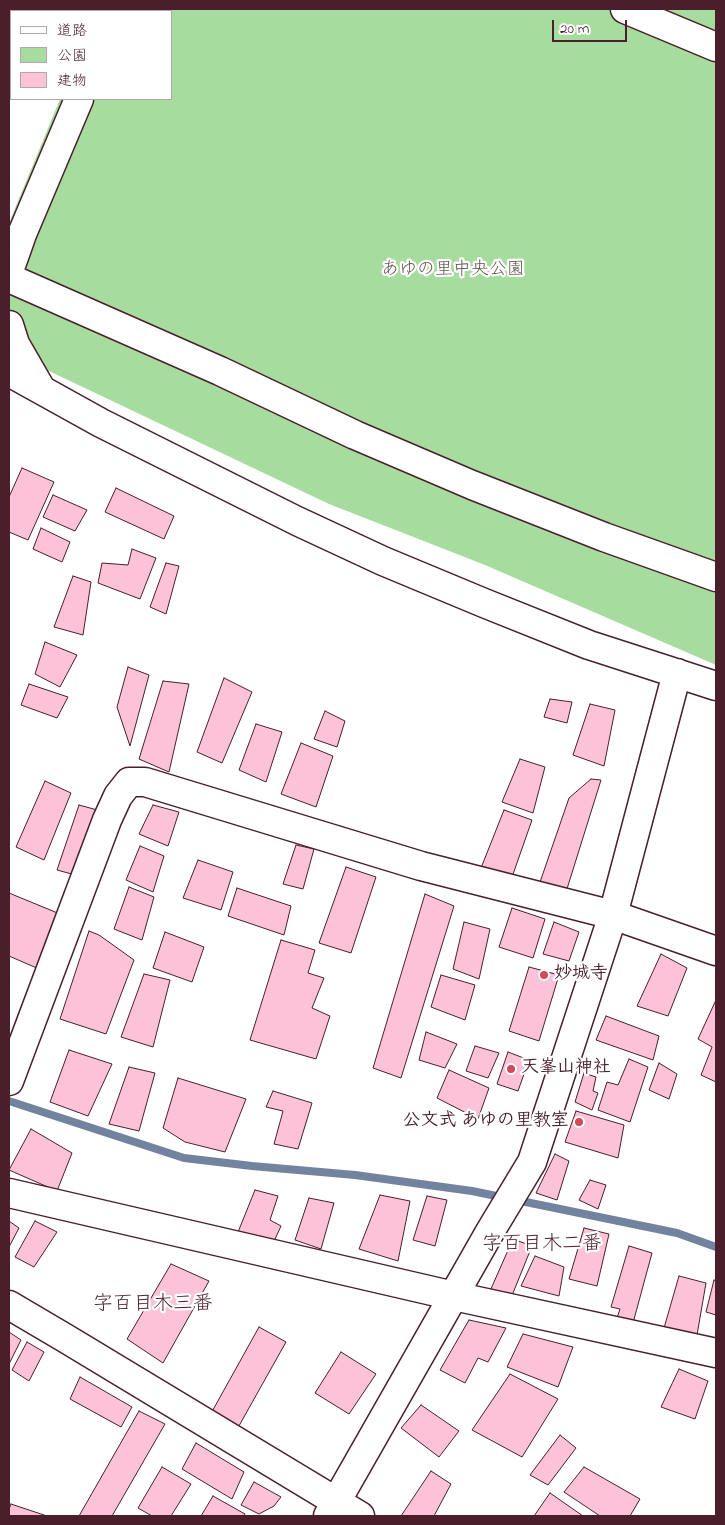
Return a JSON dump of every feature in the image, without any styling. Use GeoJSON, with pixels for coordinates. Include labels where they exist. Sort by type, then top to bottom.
{"type":"FeatureCollection","features":[{"type":"Feature","properties":{"kind":"street"},"geometry":{"type":"LineString","coordinates":[[625,9],[716,47]]}},
{"type":"Feature","properties":{"kind":"street"},"geometry":{"type":"LineString","coordinates":[[9,271],[22,234],[79,100]]}},
{"type":"Feature","properties":{"kind":"street"},"geometry":{"type":"LineString","coordinates":[[9,278],[472,485],[604,537],[716,577]]}},
{"type":"Feature","properties":{"kind":"street"},"geometry":{"type":"LineString","coordinates":[[9,325],[15,344],[41,389]]}},
{"type":"Feature","properties":{"kind":"street"},"geometry":{"type":"LineString","coordinates":[[9,372],[101,423],[297,521],[383,561],[484,604],[589,644],[716,686]]}},
{"type":"Feature","properties":{"kind":"street"},"geometry":{"type":"LineString","coordinates":[[332,1509],[491,1230],[532,1162],[613,915],[677,673]]}},
{"type":"Feature","properties":{"kind":"street"},"geometry":{"type":"LineString","coordinates":[[10,1076],[20,1018],[118,796],[129,782],[145,782],[421,866],[613,915],[716,951]]}},
{"type":"Feature","properties":{"kind":"street"},"geometry":{"type":"LineString","coordinates":[[9,1193],[454,1296],[716,1353]]}},
{"type":"Feature","properties":{"kind":"street"},"geometry":{"type":"LineString","coordinates":[[9,1305],[65,1338],[332,1509],[360,1516]]}},
{"type":"Feature","properties":{"kind":"green space","name":"あゆの里中央公園"},"geometry":{"type":"Polygon","coordinates":[[[716,9],[716,665],[485,565],[329,504],[9,352],[9,223],[60,100],[172,100],[172,10],[96,10],[716,9]]]}},
{"type":"Feature","properties":{"kind":"building"},"geometry":{"type":"Polygon","coordinates":[[[22,468],[54,482],[28,540],[9,532],[9,497],[22,468]]]}},
{"type":"Feature","properties":{"kind":"building"},"geometry":{"type":"Polygon","coordinates":[[[116,488],[174,516],[164,539],[105,512],[116,488]]]}},
{"type":"Feature","properties":{"kind":"building"},"geometry":{"type":"Polygon","coordinates":[[[53,495],[87,510],[75,531],[43,517],[53,495]]]}},
{"type":"Feature","properties":{"kind":"building"},"geometry":{"type":"Polygon","coordinates":[[[41,528],[70,542],[62,562],[33,549],[41,528]]]}},
{"type":"Feature","properties":{"kind":"building"},"geometry":{"type":"Polygon","coordinates":[[[132,549],[156,558],[140,599],[98,583],[102,563],[128,565],[132,549]]]}},
{"type":"Feature","properties":{"kind":"building"},"geometry":{"type":"Polygon","coordinates":[[[166,563],[179,566],[166,614],[150,607],[166,563]]]}},
{"type":"Feature","properties":{"kind":"building"},"geometry":{"type":"Polygon","coordinates":[[[73,576],[91,582],[83,635],[54,627],[73,576]]]}},
{"type":"Feature","properties":{"kind":"building"},"geometry":{"type":"Polygon","coordinates":[[[45,642],[77,655],[60,687],[35,674],[45,642]]]}},
{"type":"Feature","properties":{"kind":"building"},"geometry":{"type":"Polygon","coordinates":[[[128,667],[149,675],[130,746],[117,707],[128,667]]]}},
{"type":"Feature","properties":{"kind":"building"},"geometry":{"type":"Polygon","coordinates":[[[224,678],[252,692],[222,763],[197,752],[224,678]]]}},
{"type":"Feature","properties":{"kind":"building"},"geometry":{"type":"Polygon","coordinates":[[[163,681],[189,684],[169,772],[139,759],[163,681]]]}},
{"type":"Feature","properties":{"kind":"building"},"geometry":{"type":"Polygon","coordinates":[[[29,684],[68,697],[57,718],[21,705],[29,684]]]}},
{"type":"Feature","properties":{"kind":"building"},"geometry":{"type":"Polygon","coordinates":[[[550,699],[572,702],[567,723],[544,717],[550,699]]]}},
{"type":"Feature","properties":{"kind":"building"},"geometry":{"type":"Polygon","coordinates":[[[590,704],[615,710],[604,766],[573,755],[590,704]]]}},
{"type":"Feature","properties":{"kind":"building"},"geometry":{"type":"Polygon","coordinates":[[[325,711],[345,721],[337,747],[314,739],[325,711]]]}},
{"type":"Feature","properties":{"kind":"building"},"geometry":{"type":"Polygon","coordinates":[[[256,724],[282,732],[266,782],[239,770],[256,724]]]}},
{"type":"Feature","properties":{"kind":"building"},"geometry":{"type":"Polygon","coordinates":[[[301,743],[333,756],[316,807],[281,794],[301,743]]]}},
{"type":"Feature","properties":{"kind":"building"},"geometry":{"type":"Polygon","coordinates":[[[520,759],[545,767],[533,813],[502,802],[520,759]]]}},
{"type":"Feature","properties":{"kind":"building"},"geometry":{"type":"Polygon","coordinates":[[[591,779],[601,780],[566,892],[539,885],[569,798],[591,779]]]}},
{"type":"Feature","properties":{"kind":"building"},"geometry":{"type":"Polygon","coordinates":[[[45,781],[71,793],[44,860],[16,847],[45,781]]]}},
{"type":"Feature","properties":{"kind":"building"},"geometry":{"type":"Polygon","coordinates":[[[79,805],[101,811],[79,876],[57,870],[79,805]]]}},
{"type":"Feature","properties":{"kind":"building"},"geometry":{"type":"Polygon","coordinates":[[[153,805],[179,812],[168,846],[139,834],[153,805]]]}},
{"type":"Feature","properties":{"kind":"building"},"geometry":{"type":"Polygon","coordinates":[[[504,810],[532,820],[511,880],[481,868],[504,810]]]}},
{"type":"Feature","properties":{"kind":"building"},"geometry":{"type":"Polygon","coordinates":[[[296,845],[314,849],[303,889],[283,884],[296,845]]]}},
{"type":"Feature","properties":{"kind":"building"},"geometry":{"type":"Polygon","coordinates":[[[140,846],[164,856],[153,892],[126,880],[140,846]]]}},
{"type":"Feature","properties":{"kind":"building"},"geometry":{"type":"Polygon","coordinates":[[[198,860],[233,872],[221,910],[183,898],[198,860]]]}},
{"type":"Feature","properties":{"kind":"building"},"geometry":{"type":"Polygon","coordinates":[[[346,867],[376,877],[351,953],[319,943],[346,867]]]}},
{"type":"Feature","properties":{"kind":"building"},"geometry":{"type":"Polygon","coordinates":[[[129,887],[154,897],[142,940],[114,929],[129,887]]]}},
{"type":"Feature","properties":{"kind":"building"},"geometry":{"type":"Polygon","coordinates":[[[237,888],[291,906],[284,935],[228,916],[237,888]]]}},
{"type":"Feature","properties":{"kind":"building"},"geometry":{"type":"Polygon","coordinates":[[[9,893],[60,914],[39,969],[9,956],[9,893]]]}},
{"type":"Feature","properties":{"kind":"building"},"geometry":{"type":"Polygon","coordinates":[[[425,894],[454,906],[401,1078],[373,1068],[425,894]]]}},
{"type":"Feature","properties":{"kind":"building"},"geometry":{"type":"Polygon","coordinates":[[[512,908],[545,919],[533,958],[499,947],[512,908]]]}},
{"type":"Feature","properties":{"kind":"building"},"geometry":{"type":"Polygon","coordinates":[[[464,922],[490,929],[479,979],[453,969],[464,922]]]}},
{"type":"Feature","properties":{"kind":"building"},"geometry":{"type":"Polygon","coordinates":[[[554,922],[579,932],[569,961],[543,954],[554,922]]]}},
{"type":"Feature","properties":{"kind":"building"},"geometry":{"type":"Polygon","coordinates":[[[89,931],[99,935],[134,960],[106,1034],[60,1019],[89,931]]]}},
{"type":"Feature","properties":{"kind":"building"},"geometry":{"type":"Polygon","coordinates":[[[165,932],[204,947],[192,982],[153,968],[165,932]]]}},
{"type":"Feature","properties":{"kind":"building"},"geometry":{"type":"Polygon","coordinates":[[[281,940],[315,950],[308,973],[324,978],[312,1008],[330,1016],[316,1059],[250,1040],[281,940]]]}},
{"type":"Feature","properties":{"kind":"building"},"geometry":{"type":"Polygon","coordinates":[[[661,954],[687,968],[668,1016],[637,1006],[661,954]]]}},
{"type":"Feature","properties":{"kind":"building"},"geometry":{"type":"Polygon","coordinates":[[[529,967],[559,975],[539,1041],[509,1031],[529,967]]]}},
{"type":"Feature","properties":{"kind":"building"},"geometry":{"type":"Polygon","coordinates":[[[144,974],[170,980],[153,1047],[121,1037],[144,974]]]}},
{"type":"Feature","properties":{"kind":"building"},"geometry":{"type":"Polygon","coordinates":[[[441,975],[475,985],[465,1020],[431,1007],[441,975]]]}},
{"type":"Feature","properties":{"kind":"building"},"geometry":{"type":"Polygon","coordinates":[[[716,1000],[716,1082],[701,1075],[712,1047],[698,1039],[716,1000]]]}},
{"type":"Feature","properties":{"kind":"building"},"geometry":{"type":"Polygon","coordinates":[[[606,1016],[659,1036],[653,1060],[596,1040],[606,1016]]]}},
{"type":"Feature","properties":{"kind":"building"},"geometry":{"type":"Polygon","coordinates":[[[426,1032],[457,1044],[445,1068],[419,1060],[426,1032]]]}},
{"type":"Feature","properties":{"kind":"building"},"geometry":{"type":"Polygon","coordinates":[[[475,1046],[499,1053],[488,1078],[466,1071],[475,1046]]]}},
{"type":"Feature","properties":{"kind":"building"},"geometry":{"type":"Polygon","coordinates":[[[69,1050],[112,1064],[88,1116],[50,1102],[69,1050]]]}},
{"type":"Feature","properties":{"kind":"building"},"geometry":{"type":"Polygon","coordinates":[[[508,1052],[529,1060],[518,1091],[497,1084],[508,1052]]]}},
{"type":"Feature","properties":{"kind":"building"},"geometry":{"type":"Polygon","coordinates":[[[629,1059],[648,1067],[630,1122],[598,1110],[607,1082],[618,1085],[629,1059]]]}},
{"type":"Feature","properties":{"kind":"building"},"geometry":{"type":"Polygon","coordinates":[[[659,1063],[677,1074],[669,1099],[649,1090],[659,1063]]]}},
{"type":"Feature","properties":{"kind":"building"},"geometry":{"type":"Polygon","coordinates":[[[129,1067],[155,1073],[139,1131],[109,1124],[129,1067]]]}},
{"type":"Feature","properties":{"kind":"building"},"geometry":{"type":"Polygon","coordinates":[[[449,1070],[489,1088],[478,1119],[437,1098],[449,1070]]]}},
{"type":"Feature","properties":{"kind":"building"},"geometry":{"type":"Polygon","coordinates":[[[584,1073],[596,1077],[593,1091],[598,1093],[592,1110],[575,1102],[584,1073]]]}},
{"type":"Feature","properties":{"kind":"building"},"geometry":{"type":"Polygon","coordinates":[[[178,1078],[246,1099],[225,1152],[185,1142],[163,1128],[178,1078]]]}},
{"type":"Feature","properties":{"kind":"building"},"geometry":{"type":"Polygon","coordinates":[[[273,1091],[312,1103],[298,1149],[274,1144],[283,1111],[266,1107],[273,1091]]]}},
{"type":"Feature","properties":{"kind":"building"},"geometry":{"type":"Polygon","coordinates":[[[576,1111],[624,1125],[618,1158],[565,1142],[576,1111]]]}},
{"type":"Feature","properties":{"kind":"building"},"geometry":{"type":"Polygon","coordinates":[[[31,1129],[72,1153],[57,1191],[9,1170],[31,1129]]]}},
{"type":"Feature","properties":{"kind":"building"},"geometry":{"type":"Polygon","coordinates":[[[555,1154],[569,1161],[557,1200],[536,1193],[555,1154]]]}},
{"type":"Feature","properties":{"kind":"building"},"geometry":{"type":"Polygon","coordinates":[[[590,1180],[606,1185],[598,1209],[579,1200],[590,1180]]]}},
{"type":"Feature","properties":{"kind":"building"},"geometry":{"type":"Polygon","coordinates":[[[255,1190],[278,1196],[270,1220],[281,1226],[271,1248],[236,1237],[255,1190]]]}},
{"type":"Feature","properties":{"kind":"building"},"geometry":{"type":"Polygon","coordinates":[[[380,1195],[410,1201],[398,1261],[359,1249],[380,1195]]]}},
{"type":"Feature","properties":{"kind":"building"},"geometry":{"type":"Polygon","coordinates":[[[427,1196],[447,1200],[435,1246],[413,1240],[427,1196]]]}},
{"type":"Feature","properties":{"kind":"building"},"geometry":{"type":"Polygon","coordinates":[[[309,1198],[334,1203],[321,1249],[295,1240],[309,1198]]]}},
{"type":"Feature","properties":{"kind":"building"},"geometry":{"type":"Polygon","coordinates":[[[9,1221],[19,1228],[9,1247],[9,1221]]]}},
{"type":"Feature","properties":{"kind":"building"},"geometry":{"type":"Polygon","coordinates":[[[35,1221],[57,1232],[34,1267],[15,1257],[35,1221]]]}},
{"type":"Feature","properties":{"kind":"building"},"geometry":{"type":"Polygon","coordinates":[[[584,1228],[609,1234],[597,1286],[569,1279],[584,1228]]]}},
{"type":"Feature","properties":{"kind":"building"},"geometry":{"type":"Polygon","coordinates":[[[513,1239],[532,1246],[511,1298],[490,1291],[513,1239]]]}},
{"type":"Feature","properties":{"kind":"building"},"geometry":{"type":"Polygon","coordinates":[[[629,1246],[652,1253],[633,1323],[617,1318],[620,1309],[611,1307],[629,1246]]]}},
{"type":"Feature","properties":{"kind":"building"},"geometry":{"type":"Polygon","coordinates":[[[535,1256],[564,1267],[559,1296],[521,1286],[535,1256]]]}},
{"type":"Feature","properties":{"kind":"building"},"geometry":{"type":"Polygon","coordinates":[[[171,1264],[209,1281],[163,1363],[127,1339],[171,1264]]]}},
{"type":"Feature","properties":{"kind":"building"},"geometry":{"type":"Polygon","coordinates":[[[679,1276],[706,1283],[697,1335],[664,1328],[679,1276]]]}},
{"type":"Feature","properties":{"kind":"building"},"geometry":{"type":"Polygon","coordinates":[[[714,1280],[716,1281],[716,1315],[706,1312],[714,1280]]]}},
{"type":"Feature","properties":{"kind":"building"},"geometry":{"type":"Polygon","coordinates":[[[469,1320],[506,1328],[488,1362],[478,1358],[465,1383],[440,1370],[469,1320]]]}},
{"type":"Feature","properties":{"kind":"building"},"geometry":{"type":"Polygon","coordinates":[[[259,1327],[286,1342],[235,1433],[209,1417],[259,1327]]]}},
{"type":"Feature","properties":{"kind":"building"},"geometry":{"type":"Polygon","coordinates":[[[9,1332],[21,1340],[9,1364],[9,1332]]]}},
{"type":"Feature","properties":{"kind":"building"},"geometry":{"type":"Polygon","coordinates":[[[523,1334],[573,1347],[558,1387],[507,1367],[523,1334]]]}},
{"type":"Feature","properties":{"kind":"building"},"geometry":{"type":"Polygon","coordinates":[[[27,1342],[44,1352],[29,1381],[12,1370],[27,1342]]]}},
{"type":"Feature","properties":{"kind":"building"},"geometry":{"type":"Polygon","coordinates":[[[341,1352],[376,1374],[349,1414],[315,1393],[341,1352]]]}},
{"type":"Feature","properties":{"kind":"building"},"geometry":{"type":"Polygon","coordinates":[[[679,1369],[708,1381],[695,1419],[661,1407],[679,1369]]]}},
{"type":"Feature","properties":{"kind":"building"},"geometry":{"type":"Polygon","coordinates":[[[510,1374],[558,1399],[522,1457],[472,1430],[510,1374]]]}},
{"type":"Feature","properties":{"kind":"building"},"geometry":{"type":"Polygon","coordinates":[[[80,1377],[132,1407],[121,1427],[70,1399],[80,1377]]]}},
{"type":"Feature","properties":{"kind":"building"},"geometry":{"type":"Polygon","coordinates":[[[421,1405],[459,1431],[439,1457],[401,1428],[421,1405]]]}},
{"type":"Feature","properties":{"kind":"building"},"geometry":{"type":"Polygon","coordinates":[[[139,1411],[165,1424],[112,1516],[79,1516],[139,1411]]]}},
{"type":"Feature","properties":{"kind":"building"},"geometry":{"type":"Polygon","coordinates":[[[560,1435],[576,1448],[548,1485],[530,1475],[560,1435]]]}},
{"type":"Feature","properties":{"kind":"building"},"geometry":{"type":"Polygon","coordinates":[[[196,1443],[244,1472],[232,1499],[182,1469],[196,1443]]]}},
{"type":"Feature","properties":{"kind":"building"},"geometry":{"type":"Polygon","coordinates":[[[162,1467],[191,1484],[171,1516],[152,1516],[138,1508],[162,1467]]]}},
{"type":"Feature","properties":{"kind":"building"},"geometry":{"type":"Polygon","coordinates":[[[584,1467],[640,1499],[630,1516],[600,1516],[564,1492],[584,1467]]]}},
{"type":"Feature","properties":{"kind":"building"},"geometry":{"type":"Polygon","coordinates":[[[431,1471],[451,1484],[434,1516],[401,1516],[431,1471]]]}},
{"type":"Feature","properties":{"kind":"building"},"geometry":{"type":"Polygon","coordinates":[[[254,1482],[281,1497],[274,1506],[259,1514],[241,1505],[254,1482]]]}},
{"type":"Feature","properties":{"kind":"building"},"geometry":{"type":"Polygon","coordinates":[[[550,1493],[583,1516],[534,1516],[550,1493]]]}},
{"type":"Feature","properties":{"kind":"building"},"geometry":{"type":"Polygon","coordinates":[[[213,1496],[245,1514],[244,1516],[201,1516],[213,1496]]]}},
{"type":"Feature","properties":{"kind":"building"},"geometry":{"type":"Polygon","coordinates":[[[11,1504],[47,1516],[9,1516],[11,1504]]]}},
{"type":"Feature","properties":{"kind":"waterway"},"geometry":{"type":"LineString","coordinates":[[9,1101],[184,1158],[355,1175],[472,1191],[677,1233],[716,1247]]}},
{"type":"Feature","properties":{"kind":"place","name":"妙城寺"},"geometry":{"type":"Point","coordinates":[544,975]}},
{"type":"Feature","properties":{"kind":"place","name":"天峯山神社"},"geometry":{"type":"Point","coordinates":[511,1069]}},
{"type":"Feature","properties":{"kind":"place","name":"公文式 あゆの里教室"},"geometry":{"type":"Point","coordinates":[579,1122]}},
{"type":"Feature","properties":{"kind":"district","name":"字百目木二番"},"geometry":{"type":"Point","coordinates":[542,1246]}},
{"type":"Feature","properties":{"kind":"district","name":"字百目木三番"},"geometry":{"type":"Point","coordinates":[153,1306]}}]}
